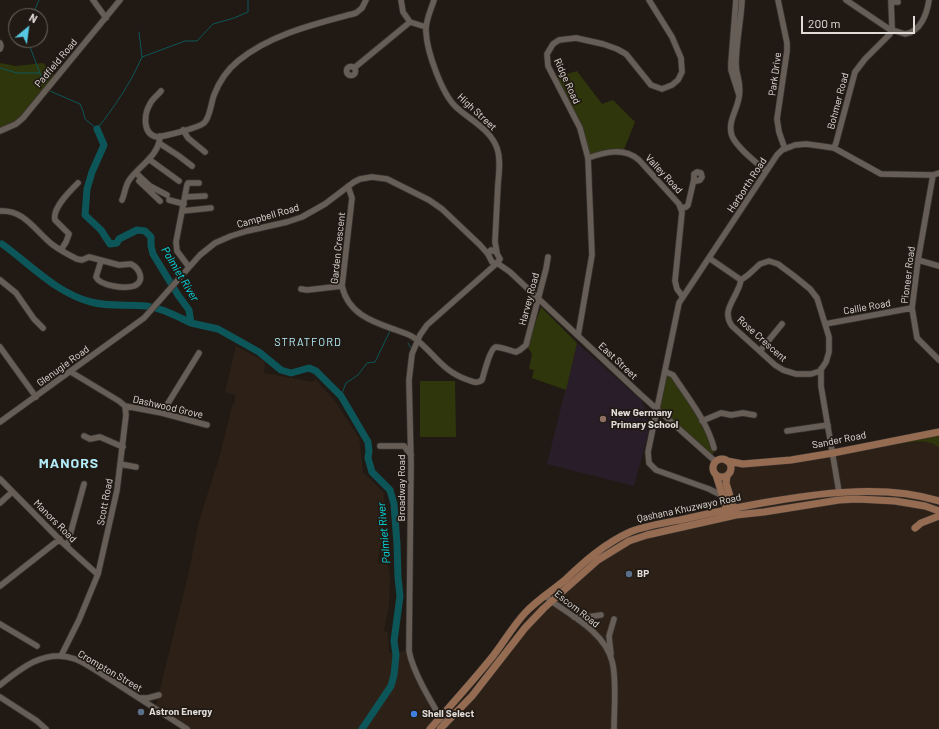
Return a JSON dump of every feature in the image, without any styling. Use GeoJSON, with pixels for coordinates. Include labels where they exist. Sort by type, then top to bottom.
{"type":"FeatureCollection","features":[{"type":"Feature","properties":{"kind":"main road","name":"Sander Road"},"geometry":{"type":"LineString","coordinates":[[727,461],[743,464],[791,460],[939,432]]}},
{"type":"Feature","properties":{"kind":"main road"},"geometry":{"type":"LineString","coordinates":[[721,459],[727,461],[731,465],[726,483],[731,513],[713,470],[716,462],[721,459]]}},
{"type":"Feature","properties":{"kind":"main road","name":"Sander Road"},"geometry":{"type":"LineString","coordinates":[[729,473],[743,464]]}},
{"type":"Feature","properties":{"kind":"main road"},"geometry":{"type":"LineString","coordinates":[[716,475],[722,477],[729,473]]}},
{"type":"Feature","properties":{"kind":"main road","name":"Qashana Khuzwayo Road"},"geometry":{"type":"LineString","coordinates":[[443,727],[472,696],[525,628],[550,601],[598,560],[629,542],[647,535],[800,496],[861,491],[893,493],[939,501]]}},
{"type":"Feature","properties":{"kind":"main road","name":"Qashana Khuzwayo Road"},"geometry":{"type":"LineString","coordinates":[[430,729],[488,662],[533,604],[558,586],[601,548],[632,531],[647,527],[731,513],[764,512],[839,500],[857,499],[909,503],[925,506],[939,511]]}},
{"type":"Feature","properties":{"kind":"main road"},"geometry":{"type":"LineString","coordinates":[[915,528],[925,521],[939,516]]}},
{"type":"Feature","properties":{"kind":"street"},"geometry":{"type":"LineString","coordinates":[[93,0],[106,18]]}},
{"type":"Feature","properties":{"kind":"street","name":"Padfield Road"},"geometry":{"type":"LineString","coordinates":[[0,130],[14,126],[23,118],[120,0]]}},
{"type":"Feature","properties":{"kind":"street"},"geometry":{"type":"LineString","coordinates":[[161,91],[150,104],[145,120],[150,134],[154,137],[160,136],[204,124],[207,119],[214,95],[223,77],[238,61],[257,49],[297,29],[356,13],[360,10],[366,0]]}},
{"type":"Feature","properties":{"kind":"street"},"geometry":{"type":"LineString","coordinates":[[401,0],[403,12],[410,22],[426,27]]}},
{"type":"Feature","properties":{"kind":"street","name":"High Street"},"geometry":{"type":"LineString","coordinates":[[434,0],[426,27],[427,44],[432,60],[448,97],[454,106],[487,132],[498,150],[499,167],[494,256]]}},
{"type":"Feature","properties":{"kind":"street","name":"Ridge Road"},"geometry":{"type":"LineString","coordinates":[[578,336],[592,255],[588,158],[580,128],[548,66],[546,57],[548,50],[555,42],[568,39],[576,38],[603,44],[626,54],[651,86],[662,89],[672,85],[678,80],[682,72],[681,58],[672,37],[649,0]]}},
{"type":"Feature","properties":{"kind":"street"},"geometry":{"type":"LineString","coordinates":[[736,0],[731,70],[740,95]]}},
{"type":"Feature","properties":{"kind":"street"},"geometry":{"type":"LineString","coordinates":[[742,0],[736,65],[741,86],[740,95],[730,129],[737,144],[766,171]]}},
{"type":"Feature","properties":{"kind":"street","name":"Park Drive"},"geometry":{"type":"LineString","coordinates":[[778,0],[787,42],[777,119],[779,132],[785,149]]}},
{"type":"Feature","properties":{"kind":"street"},"geometry":{"type":"LineString","coordinates":[[846,0],[892,30],[905,34],[912,32],[919,25],[926,15],[929,0]]}},
{"type":"Feature","properties":{"kind":"street"},"geometry":{"type":"LineString","coordinates":[[892,30],[891,1],[898,2]]}},
{"type":"Feature","properties":{"kind":"street"},"geometry":{"type":"LineString","coordinates":[[354,68],[410,22]]}},
{"type":"Feature","properties":{"kind":"street","name":"Bohmer Road"},"geometry":{"type":"LineString","coordinates":[[834,148],[855,72],[865,59],[887,39],[892,30]]}},
{"type":"Feature","properties":{"kind":"street"},"geometry":{"type":"LineString","coordinates":[[0,43],[0,49]]}},
{"type":"Feature","properties":{"kind":"street"},"geometry":{"type":"LineString","coordinates":[[184,130],[188,138],[206,152]]}},
{"type":"Feature","properties":{"kind":"street"},"geometry":{"type":"LineString","coordinates":[[122,200],[126,186],[135,174],[150,160],[159,144],[160,136]]}},
{"type":"Feature","properties":{"kind":"street"},"geometry":{"type":"LineString","coordinates":[[159,144],[192,166]]}},
{"type":"Feature","properties":{"kind":"street"},"geometry":{"type":"LineString","coordinates":[[785,149],[795,145],[806,144],[834,148],[881,174],[933,175],[939,173]]}},
{"type":"Feature","properties":{"kind":"street","name":"Harborth Road"},"geometry":{"type":"LineString","coordinates":[[723,496],[709,489],[656,470],[650,465],[648,452],[666,372],[677,309],[683,297],[766,171],[777,155],[785,149]]}},
{"type":"Feature","properties":{"kind":"street","name":"Valley Road"},"geometry":{"type":"LineString","coordinates":[[588,158],[610,152],[621,152],[633,156],[647,168],[679,204],[681,208],[675,281],[677,289],[683,297]]}},
{"type":"Feature","properties":{"kind":"street"},"geometry":{"type":"LineString","coordinates":[[150,160],[179,181]]}},
{"type":"Feature","properties":{"kind":"street"},"geometry":{"type":"LineString","coordinates":[[135,174],[168,198],[184,204]]}},
{"type":"Feature","properties":{"kind":"street"},"geometry":{"type":"LineString","coordinates":[[135,174],[160,201]]}},
{"type":"Feature","properties":{"kind":"street"},"geometry":{"type":"LineString","coordinates":[[924,175],[930,185]]}},
{"type":"Feature","properties":{"kind":"street","name":"Pioneer Road"},"geometry":{"type":"LineString","coordinates":[[933,175],[930,185],[918,260],[912,308],[917,338],[939,360]]}},
{"type":"Feature","properties":{"kind":"street","name":"Campbell Road"},"geometry":{"type":"LineString","coordinates":[[136,324],[151,312],[177,280],[205,251],[215,243],[235,234],[302,217],[325,204],[348,186],[360,179],[368,177],[390,180],[429,200],[442,209],[494,256]]}},
{"type":"Feature","properties":{"kind":"street"},"geometry":{"type":"LineString","coordinates":[[681,208],[688,205],[694,179]]}},
{"type":"Feature","properties":{"kind":"street"},"geometry":{"type":"LineString","coordinates":[[61,250],[69,234],[54,218],[55,213],[64,198],[78,183]]}},
{"type":"Feature","properties":{"kind":"street"},"geometry":{"type":"LineString","coordinates":[[189,268],[179,255],[176,247],[188,184],[199,183]]}},
{"type":"Feature","properties":{"kind":"street","name":"Garden Crescent"},"geometry":{"type":"LineString","coordinates":[[348,186],[352,196],[352,202],[342,286],[346,299],[354,310],[373,322],[406,333],[417,341],[447,370],[459,378],[476,383],[482,380],[490,353],[493,349],[496,347],[516,352],[526,345]]}},
{"type":"Feature","properties":{"kind":"street"},"geometry":{"type":"LineString","coordinates":[[185,197],[205,196]]}},
{"type":"Feature","properties":{"kind":"street"},"geometry":{"type":"LineString","coordinates":[[182,211],[211,208]]}},
{"type":"Feature","properties":{"kind":"street"},"geometry":{"type":"LineString","coordinates":[[0,211],[10,211],[20,215],[33,225],[42,236],[61,250],[78,259],[82,260],[92,257],[101,261],[119,265],[131,264],[139,271],[139,280],[136,285],[129,287],[102,283],[98,281],[96,277],[101,261]]}},
{"type":"Feature","properties":{"kind":"street","name":"East Street"},"geometry":{"type":"LineString","coordinates":[[494,256],[657,410],[716,462]]}},
{"type":"Feature","properties":{"kind":"street","name":"Broadway Road"},"geometry":{"type":"LineString","coordinates":[[443,727],[440,717],[428,695],[409,650],[411,456],[410,373],[412,354],[417,341],[427,325],[485,273],[494,256]]}},
{"type":"Feature","properties":{"kind":"street","name":"Harvey Road"},"geometry":{"type":"LineString","coordinates":[[526,345],[548,257]]}},
{"type":"Feature","properties":{"kind":"street"},"geometry":{"type":"LineString","coordinates":[[709,258],[741,280]]}},
{"type":"Feature","properties":{"kind":"street"},"geometry":{"type":"LineString","coordinates":[[918,260],[939,266]]}},
{"type":"Feature","properties":{"kind":"street","name":"Rose Crescent"},"geometry":{"type":"LineString","coordinates":[[809,375],[796,374],[783,370],[775,365],[732,326],[729,320],[728,310],[741,280],[762,262],[775,262],[814,293],[819,302],[829,337],[829,352],[826,362],[821,369]]}},
{"type":"Feature","properties":{"kind":"street"},"geometry":{"type":"LineString","coordinates":[[0,280],[16,293],[43,328]]}},
{"type":"Feature","properties":{"kind":"street"},"geometry":{"type":"LineString","coordinates":[[301,289],[307,290],[342,286]]}},
{"type":"Feature","properties":{"kind":"street","name":"Callie Road"},"geometry":{"type":"LineString","coordinates":[[825,324],[912,308]]}},
{"type":"Feature","properties":{"kind":"street","name":"Glenugie Road"},"geometry":{"type":"LineString","coordinates":[[0,422],[136,324]]}},
{"type":"Feature","properties":{"kind":"street"},"geometry":{"type":"LineString","coordinates":[[760,351],[782,324]]}},
{"type":"Feature","properties":{"kind":"street"},"geometry":{"type":"LineString","coordinates":[[0,347],[36,397]]}},
{"type":"Feature","properties":{"kind":"street"},"geometry":{"type":"LineString","coordinates":[[162,413],[200,353]]}},
{"type":"Feature","properties":{"kind":"street"},"geometry":{"type":"LineString","coordinates":[[809,375],[818,372],[821,369]]}},
{"type":"Feature","properties":{"kind":"street"},"geometry":{"type":"LineString","coordinates":[[821,369],[821,386],[839,492]]}},
{"type":"Feature","properties":{"kind":"street"},"geometry":{"type":"LineString","coordinates":[[70,372],[119,400],[125,406]]}},
{"type":"Feature","properties":{"kind":"street"},"geometry":{"type":"LineString","coordinates":[[666,372],[672,375],[702,421],[710,434],[714,448]]}},
{"type":"Feature","properties":{"kind":"street"},"geometry":{"type":"LineString","coordinates":[[809,375],[818,381],[821,386]]}},
{"type":"Feature","properties":{"kind":"street","name":"Dashwood Grove"},"geometry":{"type":"LineString","coordinates":[[125,406],[162,413],[207,425]]}},
{"type":"Feature","properties":{"kind":"street","name":"Scott Road"},"geometry":{"type":"LineString","coordinates":[[61,656],[79,620],[98,574],[117,490],[126,415],[125,406]]}},
{"type":"Feature","properties":{"kind":"street"},"geometry":{"type":"LineString","coordinates":[[702,421],[721,413],[731,415],[743,413],[754,415]]}},
{"type":"Feature","properties":{"kind":"street"},"geometry":{"type":"LineString","coordinates":[[787,431],[828,425]]}},
{"type":"Feature","properties":{"kind":"street"},"geometry":{"type":"LineString","coordinates":[[84,436],[90,439],[100,437],[123,446]]}},
{"type":"Feature","properties":{"kind":"street"},"geometry":{"type":"LineString","coordinates":[[380,446],[404,446],[411,456]]}},
{"type":"Feature","properties":{"kind":"street"},"geometry":{"type":"LineString","coordinates":[[120,464],[136,467]]}},
{"type":"Feature","properties":{"kind":"street","name":"Manors Road"},"geometry":{"type":"LineString","coordinates":[[0,479],[66,546],[98,574]]}},
{"type":"Feature","properties":{"kind":"street"},"geometry":{"type":"LineString","coordinates":[[66,546],[84,484]]}},
{"type":"Feature","properties":{"kind":"street"},"geometry":{"type":"LineString","coordinates":[[0,503],[12,492]]}},
{"type":"Feature","properties":{"kind":"street"},"geometry":{"type":"LineString","coordinates":[[0,586],[60,539]]}},
{"type":"Feature","properties":{"kind":"street","name":"Escom Road"},"geometry":{"type":"LineString","coordinates":[[545,595],[550,601],[574,617],[598,637],[607,649],[612,661],[614,683],[614,729]]}},
{"type":"Feature","properties":{"kind":"street"},"geometry":{"type":"LineString","coordinates":[[574,617],[587,617],[601,614]]}},
{"type":"Feature","properties":{"kind":"street"},"geometry":{"type":"LineString","coordinates":[[612,661],[609,636],[614,620]]}},
{"type":"Feature","properties":{"kind":"street"},"geometry":{"type":"LineString","coordinates":[[0,624],[37,646]]}},
{"type":"Feature","properties":{"kind":"street","name":"Crompton Street"},"geometry":{"type":"LineString","coordinates":[[0,685],[32,662],[45,657],[69,657],[84,663],[187,729]]}},
{"type":"Feature","properties":{"kind":"street"},"geometry":{"type":"LineString","coordinates":[[140,698],[148,698],[159,695]]}},
{"type":"Feature","properties":{"kind":"street"},"geometry":{"type":"LineString","coordinates":[[0,697],[37,721],[46,729]]}},
{"type":"Feature","properties":{"kind":"shaded area","name":"New Germany Primary School"},"geometry":{"type":"Polygon","coordinates":[[[577,343],[641,400],[645,408],[647,414],[648,434],[634,486],[547,464],[577,343]]]}},
{"type":"Feature","properties":{"kind":"shaded area"},"geometry":{"type":"Polygon","coordinates":[[[236,346],[264,361],[264,373],[313,382],[315,379],[335,401],[359,438],[363,472],[384,493],[383,536],[377,563],[388,565],[390,577],[389,606],[384,631],[388,632],[389,653],[409,650],[442,722],[482,677],[525,620],[547,597],[594,555],[633,532],[726,510],[711,457],[716,461],[744,464],[791,459],[899,439],[899,444],[927,442],[936,445],[939,448],[939,729],[187,729],[155,709],[188,576],[199,521],[220,455],[232,407],[235,402],[235,395],[225,392],[236,346]]]}},
{"type":"Feature","properties":{"kind":"green space"},"geometry":{"type":"Polygon","coordinates":[[[0,63],[16,66],[43,63],[55,75],[22,116],[12,124],[0,129],[0,63]]]}},
{"type":"Feature","properties":{"kind":"green space"},"geometry":{"type":"Polygon","coordinates":[[[577,71],[602,104],[613,100],[635,122],[623,152],[588,158],[586,148],[554,78],[577,71]]]}},
{"type":"Feature","properties":{"kind":"green space"},"geometry":{"type":"Polygon","coordinates":[[[541,307],[577,343],[566,390],[532,378],[534,370],[529,369],[532,354],[527,346],[541,307]]]}},
{"type":"Feature","properties":{"kind":"green space"},"geometry":{"type":"Polygon","coordinates":[[[665,372],[669,372],[703,421],[714,448],[714,452],[711,457],[657,410],[665,372]]]}},
{"type":"Feature","properties":{"kind":"green space"},"geometry":{"type":"Polygon","coordinates":[[[420,381],[455,381],[456,437],[420,437],[420,381]]]}},
{"type":"Feature","properties":{"kind":"green space"},"geometry":{"type":"Polygon","coordinates":[[[939,431],[939,448],[925,442],[899,444],[899,439],[939,431]]]}},
{"type":"Feature","properties":{"kind":"waterway","name":"Palmiet River"},"geometry":{"type":"LineString","coordinates":[[36,8],[39,0]]}},
{"type":"Feature","properties":{"kind":"waterway"},"geometry":{"type":"LineString","coordinates":[[50,91],[80,104],[85,119],[97,129],[122,94],[142,57],[185,41],[197,41],[213,24],[248,12],[248,0]]}},
{"type":"Feature","properties":{"kind":"waterway"},"geometry":{"type":"LineString","coordinates":[[139,32],[142,57]]}},
{"type":"Feature","properties":{"kind":"waterway","name":"Palmiet River"},"geometry":{"type":"LineString","coordinates":[[30,48],[44,84]]}},
{"type":"Feature","properties":{"kind":"waterway"},"geometry":{"type":"LineString","coordinates":[[0,68],[17,73],[39,73]]}},
{"type":"Feature","properties":{"kind":"waterway","name":"Palmiet River"},"geometry":{"type":"LineString","coordinates":[[97,129],[104,145],[92,172],[87,189],[85,215],[101,230],[110,244],[117,243],[119,239],[137,230],[145,231],[151,237],[153,254],[189,310],[191,323],[218,329],[259,352],[281,370],[291,373],[309,368],[316,371],[341,396],[368,442],[368,458],[372,472],[390,490],[394,504],[400,596],[394,641],[396,655],[394,675],[391,686],[362,729]]}},
{"type":"Feature","properties":{"kind":"waterway","name":"Palmiet River"},"geometry":{"type":"LineString","coordinates":[[2,244],[55,285],[78,298],[105,304],[152,307],[191,323]]}},
{"type":"Feature","properties":{"kind":"waterway"},"geometry":{"type":"LineString","coordinates":[[341,396],[346,383],[358,375],[367,363],[375,362],[390,331]]}},
{"type":"Feature","properties":{"kind":"waterway"},"geometry":{"type":"LineString","coordinates":[[408,343],[411,348]]}},
{"type":"Feature","properties":{"kind":"place","name":"New Germany Primary School"},"geometry":{"type":"Point","coordinates":[603,419]}},
{"type":"Feature","properties":{"kind":"place","name":"BP"},"geometry":{"type":"Point","coordinates":[629,574]}},
{"type":"Feature","properties":{"kind":"place","name":"Astron Energy"},"geometry":{"type":"Point","coordinates":[141,712]}},
{"type":"Feature","properties":{"kind":"place","name":"Shell Select"},"geometry":{"type":"Point","coordinates":[414,714]}},
{"type":"Feature","properties":{"kind":"district","name":"STRATFORD"},"geometry":{"type":"Point","coordinates":[308,342]}},
{"type":"Feature","properties":{"kind":"district","name":"MANORS"},"geometry":{"type":"Point","coordinates":[69,463]}}]}
